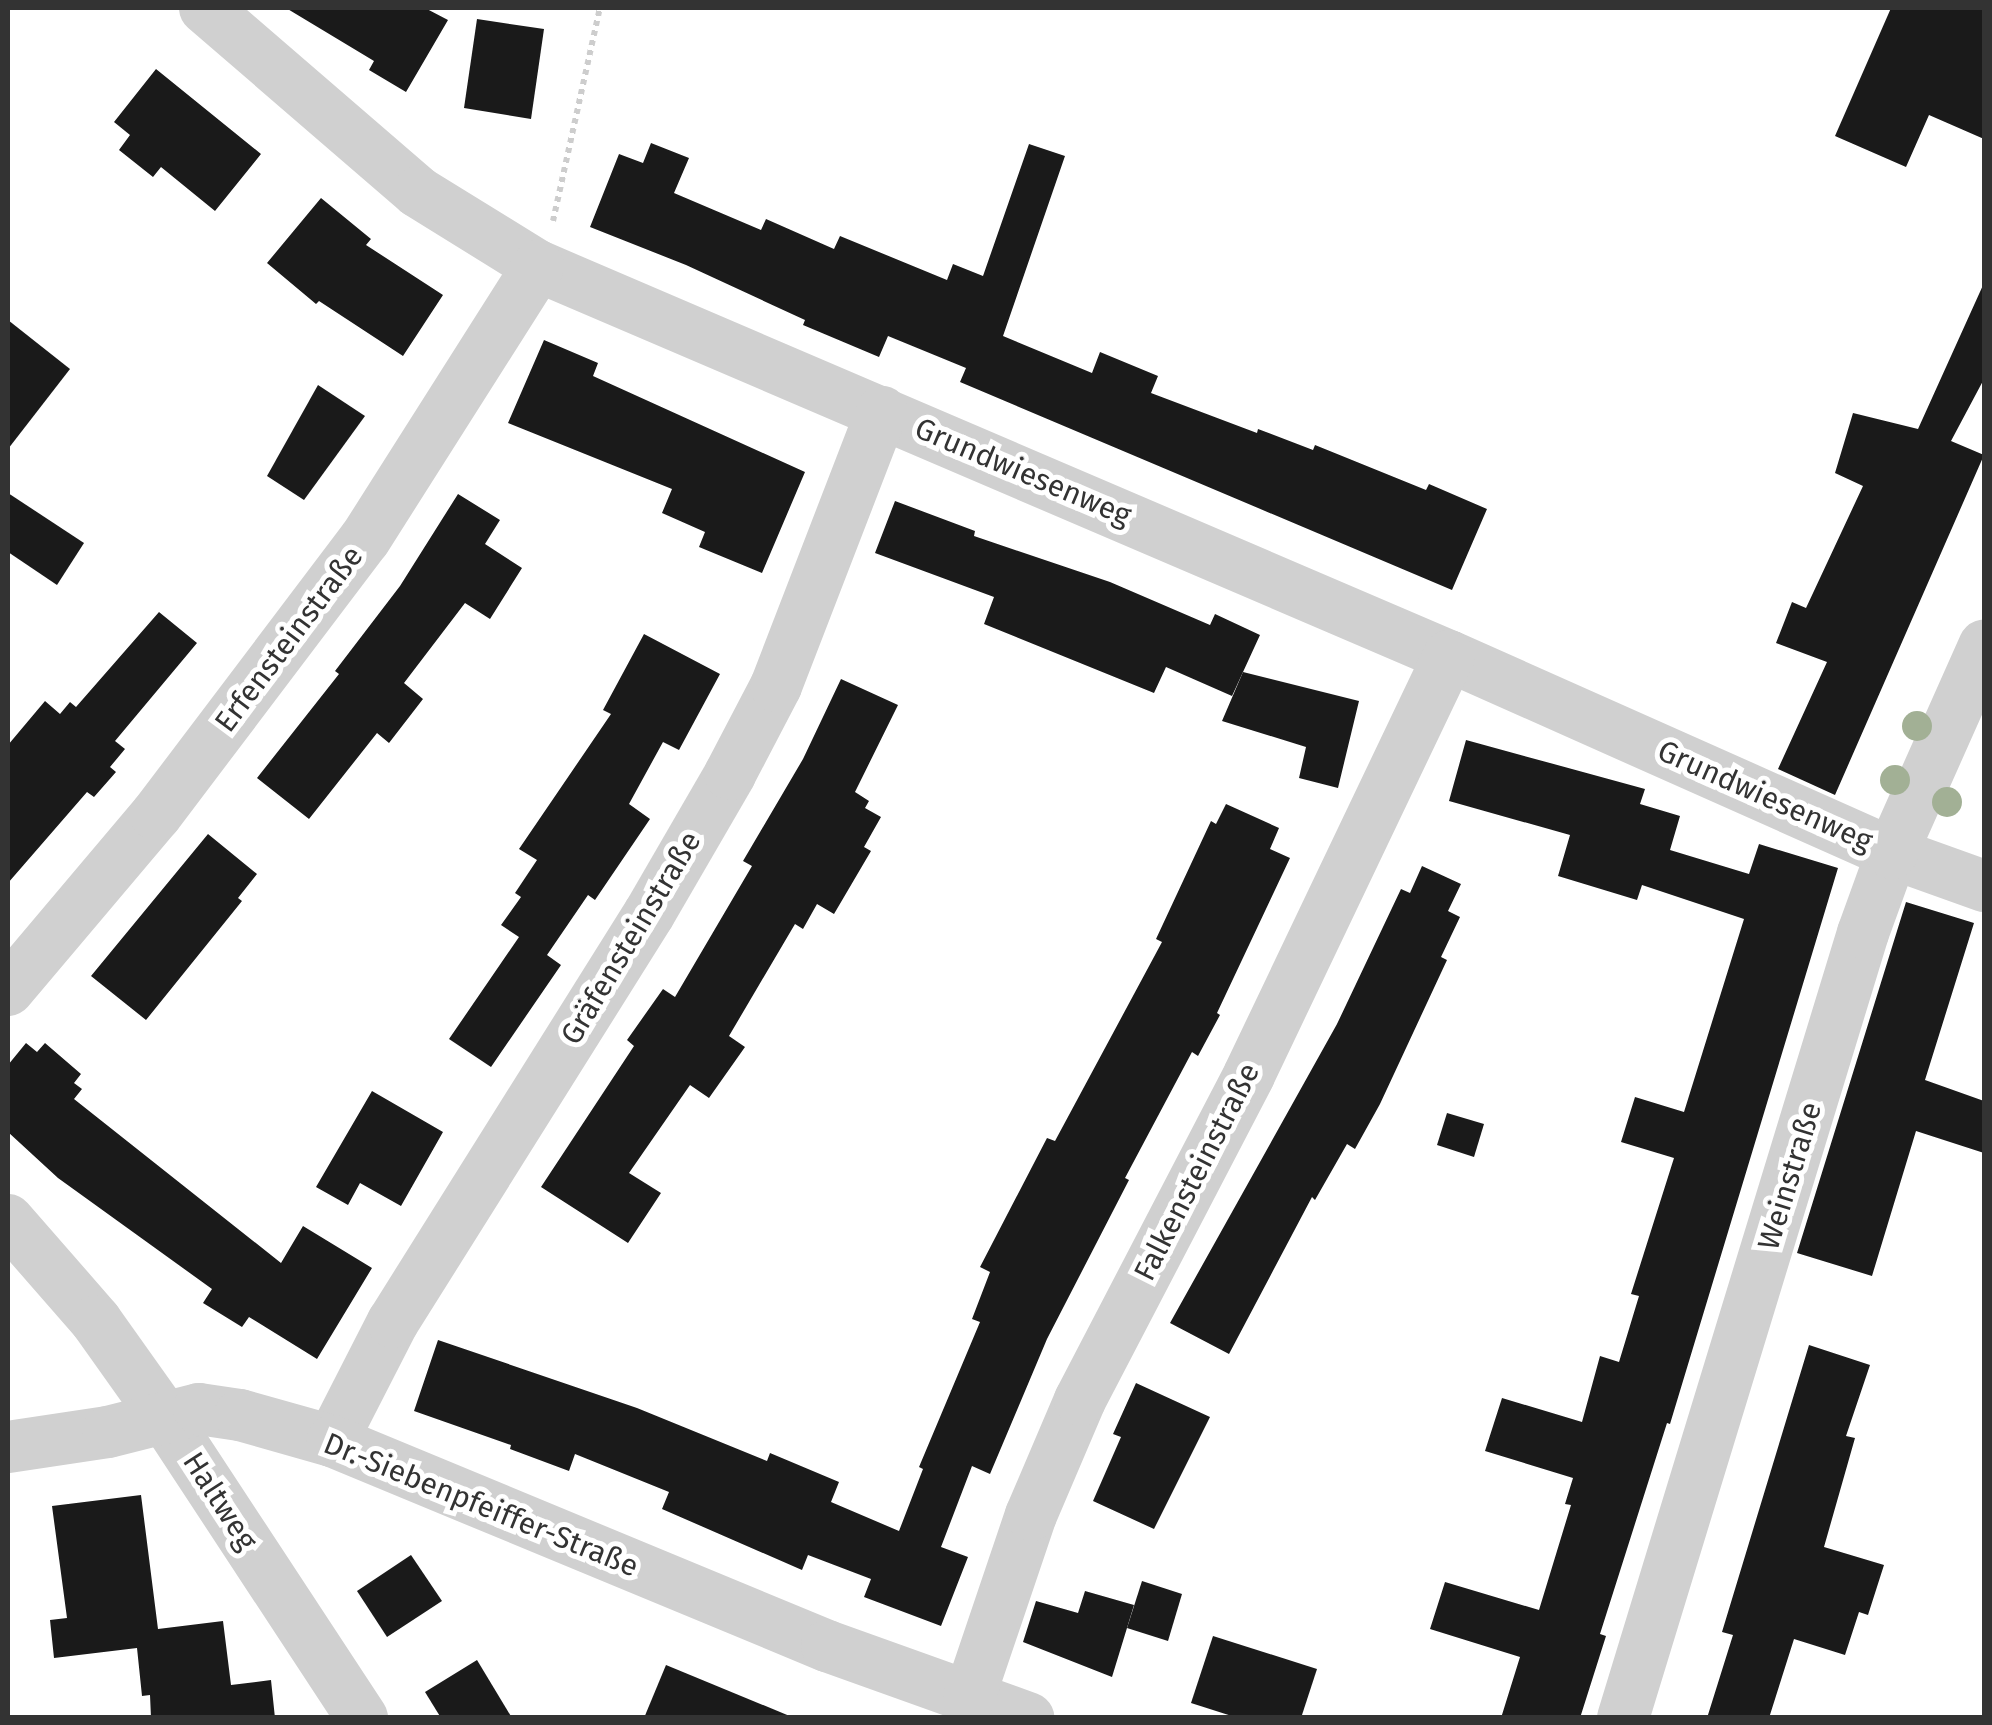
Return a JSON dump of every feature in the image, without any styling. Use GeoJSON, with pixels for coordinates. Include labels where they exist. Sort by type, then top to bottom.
{"type":"FeatureCollection","features":[{"type":"Feature","properties":{"kind":"street","name":"Grundwiesenweg"},"geometry":{"type":"LineString","coordinates":[[205,8],[418,192],[538,266],[1449,656],[1892,853],[1984,886]]}},
{"type":"Feature","properties":{"kind":"street","name":"Erfensteinstraße"},"geometry":{"type":"LineString","coordinates":[[8,990],[156,814],[365,539],[538,266]]}},
{"type":"Feature","properties":{"kind":"street","name":"Gräfensteinstraße"},"geometry":{"type":"LineString","coordinates":[[332,1440],[404,1306],[649,914],[730,774],[776,686],[882,412]]}},
{"type":"Feature","properties":{"kind":"street","name":"Weinstraße"},"geometry":{"type":"LineString","coordinates":[[1623,1718],[1863,933],[1892,853],[1984,646]]}},
{"type":"Feature","properties":{"kind":"street","name":"Falkensteinstraße"},"geometry":{"type":"LineString","coordinates":[[968,1698],[1032,1515],[1080,1400],[1248,1075],[1449,656]]}},
{"type":"Feature","properties":{"kind":"street"},"geometry":{"type":"LineString","coordinates":[[8,1220],[96,1321],[166,1418]]}},
{"type":"Feature","properties":{"kind":"street","name":"Dr.-Siebenpfeiffer-Straße"},"geometry":{"type":"LineString","coordinates":[[166,1418],[199,1410],[240,1415],[332,1440],[808,1639],[1028,1718]]}},
{"type":"Feature","properties":{"kind":"street","name":"Haltweg"},"geometry":{"type":"LineString","coordinates":[[8,1447],[166,1418],[362,1718]]}},
{"type":"Feature","properties":{"kind":"path"},"geometry":{"type":"LineString","coordinates":[[538,266],[557,206],[600,8]]}},
{"type":"Feature","properties":{"kind":"building"},"geometry":{"type":"Polygon","coordinates":[[[286,8],[425,8],[448,20],[406,92],[369,70],[374,61],[286,8]]]}},
{"type":"Feature","properties":{"kind":"building"},"geometry":{"type":"Polygon","coordinates":[[[1891,8],[1984,8],[1984,139],[1929,115],[1906,167],[1835,136],[1891,8]]]}},
{"type":"Feature","properties":{"kind":"building"},"geometry":{"type":"Polygon","coordinates":[[[477,19],[544,29],[531,119],[464,108],[477,19]]]}},
{"type":"Feature","properties":{"kind":"building"},"geometry":{"type":"Polygon","coordinates":[[[156,69],[261,154],[215,211],[161,167],[153,177],[119,150],[130,135],[114,122],[156,69]]]}},
{"type":"Feature","properties":{"kind":"building"},"geometry":{"type":"Polygon","coordinates":[[[651,143],[689,158],[674,193],[761,230],[766,219],[834,249],[840,236],[947,280],[953,264],[983,276],[1029,144],[1065,156],[1003,336],[1092,373],[1100,352],[1158,376],[1151,393],[1257,433],[1258,429],[1313,450],[1315,445],[1426,490],[1429,484],[1487,509],[1452,590],[960,382],[966,368],[888,336],[879,357],[803,325],[805,320],[686,265],[590,227],[619,154],[643,163],[651,143]]]}},
{"type":"Feature","properties":{"kind":"building"},"geometry":{"type":"Polygon","coordinates":[[[321,198],[371,239],[366,245],[443,295],[403,356],[319,301],[316,304],[267,263],[321,198]]]}},
{"type":"Feature","properties":{"kind":"building"},"geometry":{"type":"Polygon","coordinates":[[[1984,283],[1984,379],[1951,441],[1984,455],[1835,795],[1778,769],[1827,662],[1776,643],[1792,602],[1806,608],[1863,486],[1835,473],[1853,413],[1918,429],[1984,283]]]}},
{"type":"Feature","properties":{"kind":"building"},"geometry":{"type":"Polygon","coordinates":[[[8,320],[70,369],[8,449],[8,320]]]}},
{"type":"Feature","properties":{"kind":"building"},"geometry":{"type":"Polygon","coordinates":[[[544,340],[598,363],[593,376],[805,472],[762,573],[699,547],[705,532],[662,513],[672,489],[508,423],[544,340]]]}},
{"type":"Feature","properties":{"kind":"building"},"geometry":{"type":"Polygon","coordinates":[[[318,385],[365,416],[304,500],[267,476],[318,385]]]}},
{"type":"Feature","properties":{"kind":"building"},"geometry":{"type":"Polygon","coordinates":[[[8,493],[84,543],[57,585],[8,552],[8,493]]]}},
{"type":"Feature","properties":{"kind":"building"},"geometry":{"type":"Polygon","coordinates":[[[458,494],[500,520],[485,544],[522,568],[490,619],[465,603],[404,683],[423,699],[389,743],[377,733],[309,819],[257,778],[339,674],[335,671],[400,586],[458,494]]]}},
{"type":"Feature","properties":{"kind":"building"},"geometry":{"type":"Polygon","coordinates":[[[895,501],[975,531],[974,536],[1110,582],[1210,625],[1215,614],[1260,635],[1232,696],[1166,667],[1154,693],[984,624],[994,597],[875,553],[895,501]]]}},
{"type":"Feature","properties":{"kind":"building"},"geometry":{"type":"Polygon","coordinates":[[[159,612],[197,643],[115,741],[125,749],[110,767],[116,772],[94,797],[87,792],[8,883],[8,745],[45,701],[60,714],[70,702],[76,707],[159,612]]]}},
{"type":"Feature","properties":{"kind":"building"},"geometry":{"type":"Polygon","coordinates":[[[644,634],[720,674],[679,750],[663,742],[629,804],[650,819],[595,900],[588,895],[547,955],[561,965],[491,1067],[449,1039],[519,937],[501,925],[521,897],[515,893],[537,860],[519,849],[611,714],[603,710],[644,634]]]}},
{"type":"Feature","properties":{"kind":"building"},"geometry":{"type":"Polygon","coordinates":[[[1243,672],[1359,701],[1338,788],[1299,778],[1306,747],[1222,721],[1243,672]]]}},
{"type":"Feature","properties":{"kind":"building"},"geometry":{"type":"Polygon","coordinates":[[[841,679],[898,705],[855,792],[869,801],[865,808],[881,817],[864,847],[871,851],[834,914],[817,904],[803,929],[795,924],[729,1036],[745,1047],[709,1098],[690,1085],[629,1173],[661,1193],[628,1243],[541,1187],[634,1046],[627,1040],[663,989],[675,997],[752,866],[743,861],[803,759],[841,679]]]}},
{"type":"Feature","properties":{"kind":"building"},"geometry":{"type":"Polygon","coordinates":[[[1466,740],[1645,789],[1640,804],[1680,816],[1670,850],[1749,874],[1759,844],[1838,868],[1670,1424],[1667,1423],[1600,1634],[1606,1636],[1580,1718],[1501,1718],[1520,1657],[1430,1629],[1445,1582],[1539,1610],[1571,1505],[1565,1504],[1573,1478],[1485,1451],[1502,1398],[1582,1422],[1600,1356],[1619,1362],[1639,1296],[1631,1294],[1674,1158],[1621,1142],[1635,1097],[1684,1112],[1744,919],[1642,885],[1637,900],[1558,876],[1570,835],[1449,801],[1466,740]]]}},
{"type":"Feature","properties":{"kind":"building"},"geometry":{"type":"Polygon","coordinates":[[[1226,804],[1279,828],[1270,849],[1290,858],[1217,1013],[1220,1015],[1198,1056],[1192,1052],[1125,1178],[1129,1180],[1047,1339],[990,1474],[972,1466],[941,1547],[968,1557],[941,1626],[864,1597],[871,1579],[808,1555],[802,1570],[662,1509],[669,1492],[575,1454],[569,1471],[510,1449],[511,1445],[414,1411],[438,1340],[637,1408],[767,1461],[770,1453],[839,1482],[831,1502],[899,1531],[923,1469],[919,1467],[980,1322],[972,1319],[990,1272],[980,1267],[1047,1138],[1055,1141],[1162,942],[1156,939],[1211,821],[1216,824],[1226,804]]]}},
{"type":"Feature","properties":{"kind":"building"},"geometry":{"type":"Polygon","coordinates":[[[208,834],[257,874],[238,898],[242,901],[146,1020],[91,976],[208,834]]]}},
{"type":"Feature","properties":{"kind":"building"},"geometry":{"type":"Polygon","coordinates":[[[1422,866],[1461,884],[1448,911],[1460,917],[1441,957],[1447,960],[1380,1104],[1355,1149],[1347,1144],[1315,1200],[1312,1197],[1229,1354],[1170,1323],[1337,1024],[1401,889],[1410,893],[1422,866]]]}},
{"type":"Feature","properties":{"kind":"building"},"geometry":{"type":"Polygon","coordinates":[[[1906,902],[1974,923],[1925,1080],[1984,1101],[1984,1153],[1916,1131],[1872,1276],[1797,1253],[1906,902]]]}},
{"type":"Feature","properties":{"kind":"building"},"geometry":{"type":"Polygon","coordinates":[[[26,1043],[37,1052],[45,1043],[81,1074],[74,1083],[82,1089],[74,1099],[281,1263],[303,1226],[372,1268],[317,1359],[249,1317],[242,1327],[203,1303],[212,1289],[58,1178],[8,1132],[8,1065],[26,1043]]]}},
{"type":"Feature","properties":{"kind":"building"},"geometry":{"type":"Polygon","coordinates":[[[372,1091],[443,1132],[401,1206],[360,1183],[348,1205],[316,1187],[372,1091]]]}},
{"type":"Feature","properties":{"kind":"building"},"geometry":{"type":"Polygon","coordinates":[[[1447,1113],[1484,1124],[1474,1157],[1437,1145],[1447,1113]]]}},
{"type":"Feature","properties":{"kind":"building"},"geometry":{"type":"Polygon","coordinates":[[[1809,1345],[1870,1365],[1846,1436],[1855,1438],[1824,1547],[1884,1565],[1868,1615],[1859,1612],[1845,1655],[1794,1639],[1769,1718],[1707,1718],[1733,1635],[1722,1632],[1809,1345]]]}},
{"type":"Feature","properties":{"kind":"building"},"geometry":{"type":"Polygon","coordinates":[[[1136,1383],[1210,1417],[1154,1529],[1093,1501],[1121,1437],[1113,1434],[1136,1383]]]}},
{"type":"Feature","properties":{"kind":"building"},"geometry":{"type":"Polygon","coordinates":[[[141,1495],[158,1629],[223,1621],[231,1685],[271,1680],[275,1718],[151,1718],[150,1695],[142,1696],[137,1648],[54,1658],[50,1620],[67,1618],[52,1506],[141,1495]]]}},
{"type":"Feature","properties":{"kind":"building"},"geometry":{"type":"Polygon","coordinates":[[[411,1555],[442,1601],[387,1637],[357,1591],[411,1555]]]}},
{"type":"Feature","properties":{"kind":"building"},"geometry":{"type":"Polygon","coordinates":[[[1142,1581],[1182,1594],[1168,1641],[1127,1628],[1142,1581]]]}},
{"type":"Feature","properties":{"kind":"building"},"geometry":{"type":"Polygon","coordinates":[[[1085,1591],[1134,1605],[1112,1677],[1023,1642],[1036,1601],[1078,1613],[1085,1591]]]}},
{"type":"Feature","properties":{"kind":"building"},"geometry":{"type":"Polygon","coordinates":[[[1213,1636],[1317,1669],[1301,1718],[1238,1718],[1191,1703],[1213,1636]]]}},
{"type":"Feature","properties":{"kind":"building"},"geometry":{"type":"Polygon","coordinates":[[[477,1660],[512,1718],[441,1718],[425,1692],[477,1660]]]}},
{"type":"Feature","properties":{"kind":"building"},"geometry":{"type":"Polygon","coordinates":[[[666,1665],[792,1717],[792,1718],[644,1718],[666,1665]]]}}]}
